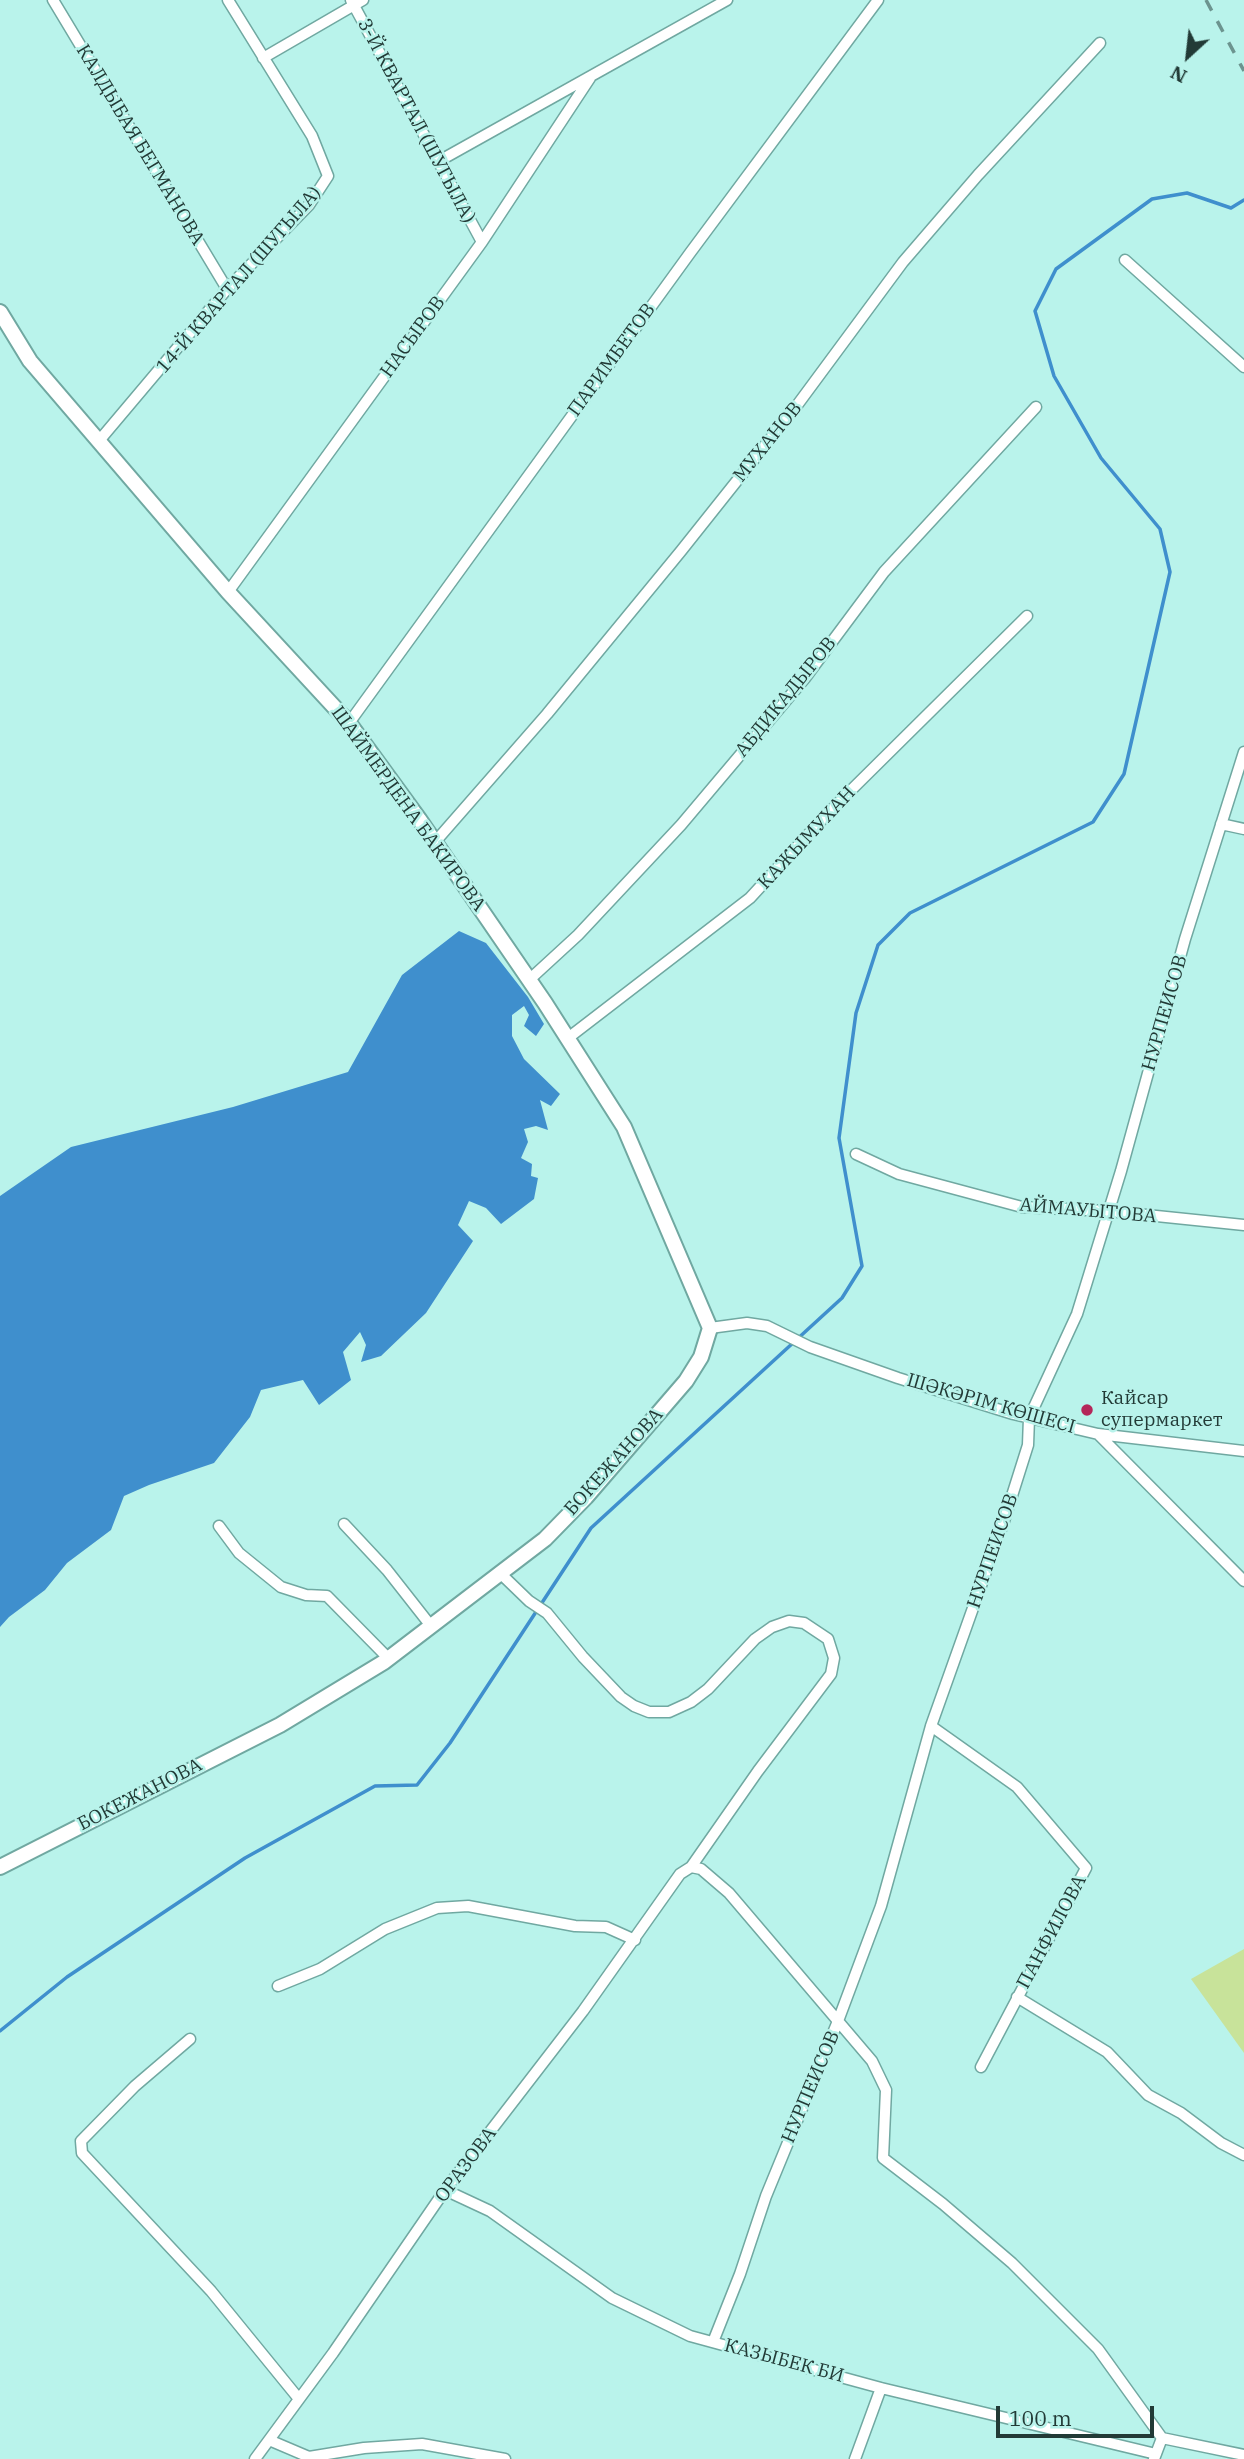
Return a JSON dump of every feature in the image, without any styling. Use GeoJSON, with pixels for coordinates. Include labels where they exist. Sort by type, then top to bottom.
{"type":"FeatureCollection","features":[{"type":"Feature","properties":{"kind":"street","name":"КАЛДЫБАЯ БЕГМАНОВА"},"geometry":{"type":"LineString","coordinates":[[53,0],[227,289]]}},
{"type":"Feature","properties":{"kind":"street","name":"14-Й КВАРТАЛ (ШУГЫЛА)"},"geometry":{"type":"LineString","coordinates":[[98,442],[227,289],[309,205],[328,176],[312,136],[228,0]]}},
{"type":"Feature","properties":{"kind":"street"},"geometry":{"type":"LineString","coordinates":[[439,161],[727,0]]}},
{"type":"Feature","properties":{"kind":"street","name":"ПАРИМБЕТОВ"},"geometry":{"type":"LineString","coordinates":[[349,723],[690,253],[878,0]]}},
{"type":"Feature","properties":{"kind":"street"},"geometry":{"type":"LineString","coordinates":[[263,58],[356,2]]}},
{"type":"Feature","properties":{"kind":"street","name":"3-Й КВАРТАЛ (ШУГЫЛА)"},"geometry":{"type":"LineString","coordinates":[[356,2],[482,242]]}},
{"type":"Feature","properties":{"kind":"street","name":"МУХАНОВ"},"geometry":{"type":"LineString","coordinates":[[435,842],[547,714],[681,551],[799,404],[904,262],[978,175],[1100,43]]}},
{"type":"Feature","properties":{"kind":"street","name":"НАСЫРОВ"},"geometry":{"type":"LineString","coordinates":[[229,592],[482,242],[590,78]]}},
{"type":"Feature","properties":{"kind":"street"},"geometry":{"type":"LineString","coordinates":[[1125,260],[1244,367]]}},
{"type":"Feature","properties":{"kind":"street","name":"ШАЙМЕРДЕНА БАКИРОВА"},"geometry":{"type":"LineString","coordinates":[[0,312],[30,362],[229,592],[349,723],[435,842],[568,1038],[624,1127],[710,1328]]}},
{"type":"Feature","properties":{"kind":"street","name":"АБДИКАДЫРОВ"},"geometry":{"type":"LineString","coordinates":[[529,980],[578,935],[681,825],[805,678],[884,572],[1036,407]]}},
{"type":"Feature","properties":{"kind":"street","name":"КАЖЫМУХАН"},"geometry":{"type":"LineString","coordinates":[[568,1038],[751,898],[829,812],[1027,616]]}},
{"type":"Feature","properties":{"kind":"street","name":"НУРПЕИСОВ"},"geometry":{"type":"LineString","coordinates":[[713,2342],[740,2274],[766,2196],[838,2021],[881,1906],[931,1726],[1028,1446],[1029,1418],[1077,1314],[1185,939],[1244,752]]}},
{"type":"Feature","properties":{"kind":"street"},"geometry":{"type":"LineString","coordinates":[[1222,824],[1244,829]]}},
{"type":"Feature","properties":{"kind":"street","name":"АЙМАУЫТОВА"},"geometry":{"type":"LineString","coordinates":[[856,1154],[899,1174],[1022,1207],[1244,1225]]}},
{"type":"Feature","properties":{"kind":"street","name":"ШӘКӘРІМ КӨШЕСІ"},"geometry":{"type":"LineString","coordinates":[[710,1328],[747,1323],[767,1326],[810,1347],[898,1378],[1029,1418],[1098,1434],[1244,1451]]}},
{"type":"Feature","properties":{"kind":"street","name":"БОКЕЖАНОВА"},"geometry":{"type":"LineString","coordinates":[[0,1867],[280,1725],[389,1658],[545,1539],[686,1381],[701,1357],[710,1328]]}},
{"type":"Feature","properties":{"kind":"street"},"geometry":{"type":"LineString","coordinates":[[1098,1434],[1244,1581]]}},
{"type":"Feature","properties":{"kind":"street"},"geometry":{"type":"LineString","coordinates":[[344,1524],[387,1570],[431,1626]]}},
{"type":"Feature","properties":{"kind":"street"},"geometry":{"type":"LineString","coordinates":[[219,1526],[239,1553],[281,1587],[306,1595],[327,1596],[389,1658]]}},
{"type":"Feature","properties":{"kind":"street"},"geometry":{"type":"LineString","coordinates":[[500,1573],[529,1601],[547,1613],[621,1697],[649,1712],[669,1712],[691,1702],[708,1689],[755,1639],[772,1627],[789,1621],[804,1623],[828,1639],[834,1658],[831,1674],[765,1761],[691,1867],[701,1869],[729,1893],[872,2061],[886,2090],[883,2158],[1013,2263],[1098,2349],[1162,2438],[1244,2455]]}},
{"type":"Feature","properties":{"kind":"street","name":"ПАНФИЛОВА"},"geometry":{"type":"LineString","coordinates":[[931,1726],[1017,1787],[1086,1868],[981,2067]]}},
{"type":"Feature","properties":{"kind":"street","name":"ОРАЗОВА"},"geometry":{"type":"LineString","coordinates":[[255,2459],[445,2190],[635,1940],[680,1874],[691,1867]]}},
{"type":"Feature","properties":{"kind":"street"},"geometry":{"type":"LineString","coordinates":[[278,1986],[320,1969],[385,1929],[438,1908],[468,1906],[575,1926],[606,1927],[635,1940]]}},
{"type":"Feature","properties":{"kind":"street","name":"ПАНФИЛОВА"},"geometry":{"type":"LineString","coordinates":[[1017,1997],[1107,2052],[1148,2095],[1181,2113],[1221,2143],[1244,2155]]}},
{"type":"Feature","properties":{"kind":"street"},"geometry":{"type":"LineString","coordinates":[[190,2039],[135,2087],[81,2141],[82,2153],[211,2291],[299,2399]]}},
{"type":"Feature","properties":{"kind":"street","name":"КАЗЫБЕК БИ"},"geometry":{"type":"LineString","coordinates":[[445,2190],[490,2211],[612,2298],[690,2336],[881,2388],[1155,2457]]}},
{"type":"Feature","properties":{"kind":"street"},"geometry":{"type":"LineString","coordinates":[[855,2459],[881,2388]]}},
{"type":"Feature","properties":{"kind":"street"},"geometry":{"type":"LineString","coordinates":[[1155,2457],[1162,2438]]}},
{"type":"Feature","properties":{"kind":"street"},"geometry":{"type":"LineString","coordinates":[[269,2440],[309,2457],[364,2448],[422,2444],[505,2459]]}},
{"type":"Feature","properties":{"kind":"green space"},"geometry":{"type":"Polygon","coordinates":[[[1244,1949],[1244,2053],[1191,1979],[1244,1949]]]}},
{"type":"Feature","properties":{"kind":"water"},"geometry":{"type":"Polygon","coordinates":[[[459,931],[486,943],[528,997],[544,1024],[536,1036],[524,1026],[529,1015],[524,1006],[512,1015],[512,1036],[524,1059],[560,1094],[551,1106],[540,1100],[548,1130],[536,1126],[524,1129],[528,1142],[521,1158],[532,1164],[531,1176],[538,1178],[534,1199],[501,1224],[486,1208],[469,1201],[458,1225],[473,1241],[426,1313],[381,1356],[361,1362],[366,1345],[360,1332],[343,1352],[351,1380],[319,1405],[303,1380],[261,1390],[250,1417],[214,1463],[124,1496],[111,1530],[67,1563],[45,1590],[0,1627],[0,1196],[71,1147],[233,1107],[348,1072],[402,975],[459,931]]]}},
{"type":"Feature","properties":{"kind":"waterway"},"geometry":{"type":"LineString","coordinates":[[0,2031],[67,1977],[245,1858],[375,1786],[417,1785],[450,1743],[591,1528],[842,1298],[862,1266],[839,1138],[856,1013],[878,945],[910,913],[1093,822],[1124,774],[1170,572],[1160,529],[1101,458],[1054,376],[1035,311],[1056,269],[1152,199],[1187,193],[1231,208],[1244,200]]}},
{"type":"Feature","properties":{"kind":"railway"},"geometry":{"type":"LineString","coordinates":[[1206,0],[1244,71]]}},
{"type":"Feature","properties":{"kind":"place","name":"Кайсар супермаркет"},"geometry":{"type":"Point","coordinates":[1087,1410]}}]}
